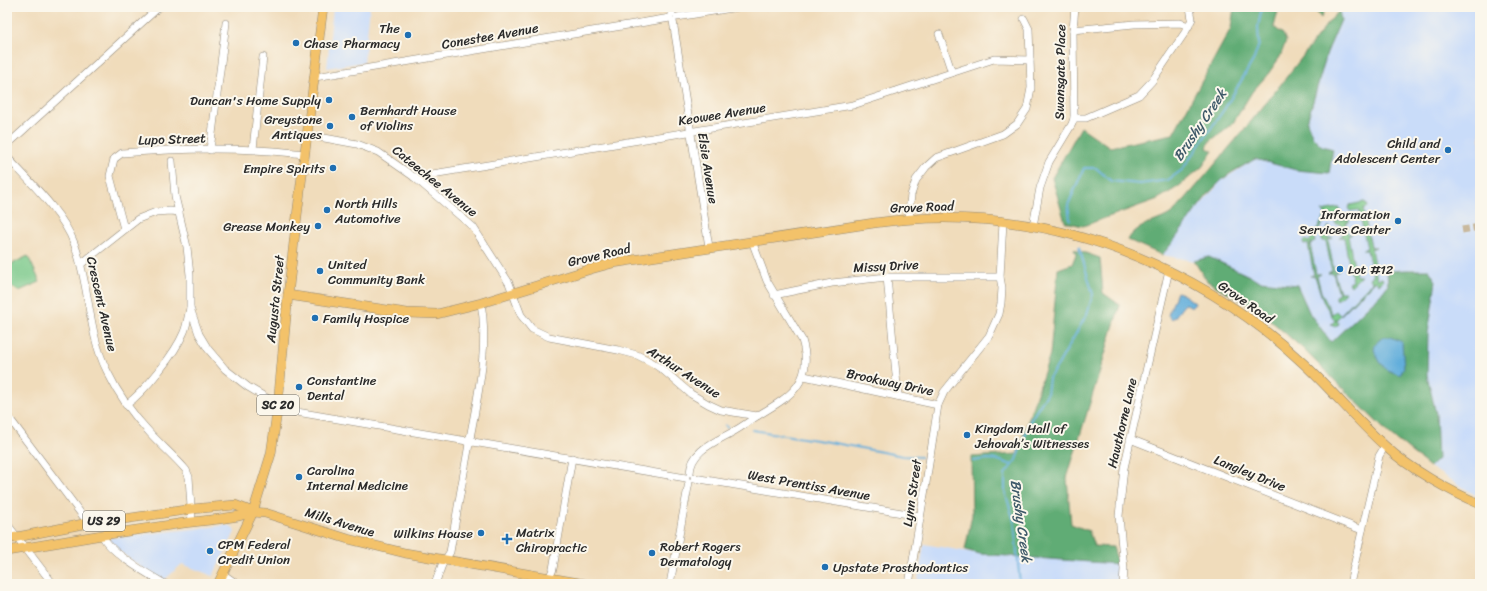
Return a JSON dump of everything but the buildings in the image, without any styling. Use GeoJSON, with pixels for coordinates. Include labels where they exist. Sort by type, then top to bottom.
{"type":"FeatureCollection","features":[{"type":"Feature","properties":{"kind":"main road","name":"Augusta Street"},"geometry":{"type":"LineString","coordinates":[[218,584],[253,512],[271,454],[278,405],[288,295],[323,7]]}},
{"type":"Feature","properties":{"kind":"main road","name":"Grove Road"},"geometry":{"type":"LineString","coordinates":[[288,295],[418,314],[437,314],[481,303],[613,263],[874,222],[944,218],[1003,222],[1033,226],[1117,248],[1169,270],[1227,303],[1252,320],[1279,342],[1333,392],[1385,446],[1437,482],[1480,504]]}},
{"type":"Feature","properties":{"kind":"main road","name":"US 29"},"geometry":{"type":"LineString","coordinates":[[7,539],[88,523],[192,509],[235,505],[253,512]]}},
{"type":"Feature","properties":{"kind":"main road","name":"US 29"},"geometry":{"type":"LineString","coordinates":[[7,551],[102,535],[239,516],[253,512]]}},
{"type":"Feature","properties":{"kind":"main road","name":"Mills Avenue"},"geometry":{"type":"LineString","coordinates":[[253,512],[270,513],[373,546],[548,581],[585,584]]}},
{"type":"Feature","properties":{"kind":"street"},"geometry":{"type":"LineString","coordinates":[[7,145],[159,7]]}},
{"type":"Feature","properties":{"kind":"street","name":"Conestee Avenue"},"geometry":{"type":"LineString","coordinates":[[315,77],[673,15],[738,7]]}},
{"type":"Feature","properties":{"kind":"street","name":"Swansgate Place"},"geometry":{"type":"LineString","coordinates":[[1033,226],[1040,188],[1049,162],[1072,124],[1074,118],[1073,30],[1075,7]]}},
{"type":"Feature","properties":{"kind":"street"},"geometry":{"type":"LineString","coordinates":[[1074,118],[1086,118],[1139,95],[1152,81],[1189,26],[1192,20],[1190,7]]}},
{"type":"Feature","properties":{"kind":"street","name":"Elsie Avenue"},"geometry":{"type":"LineString","coordinates":[[673,15],[690,132],[710,247]]}},
{"type":"Feature","properties":{"kind":"street"},"geometry":{"type":"LineString","coordinates":[[911,219],[909,212],[911,195],[916,180],[926,167],[936,158],[1003,134],[1018,124],[1027,109],[1031,88],[1030,29],[1024,19]]}},
{"type":"Feature","properties":{"kind":"street"},"geometry":{"type":"LineString","coordinates":[[210,150],[226,23]]}},
{"type":"Feature","properties":{"kind":"street"},"geometry":{"type":"LineString","coordinates":[[1073,30],[1134,24],[1180,23],[1189,26]]}},
{"type":"Feature","properties":{"kind":"street"},"geometry":{"type":"LineString","coordinates":[[939,34],[952,72]]}},
{"type":"Feature","properties":{"kind":"street"},"geometry":{"type":"LineString","coordinates":[[253,149],[263,57]]}},
{"type":"Feature","properties":{"kind":"street","name":"Keowee Avenue"},"geometry":{"type":"LineString","coordinates":[[414,177],[853,105],[952,72],[994,60],[1030,60]]}},
{"type":"Feature","properties":{"kind":"street","name":"Cateechee Avenue"},"geometry":{"type":"LineString","coordinates":[[308,136],[367,147],[387,157],[414,177],[473,227],[509,283],[512,293]]}},
{"type":"Feature","properties":{"kind":"street","name":"Lupo Street"},"geometry":{"type":"LineString","coordinates":[[124,229],[110,176],[114,159],[117,155],[138,152],[253,149],[305,154]]}},
{"type":"Feature","properties":{"kind":"street","name":"Crescent Avenue"},"geometry":{"type":"LineString","coordinates":[[7,157],[61,219],[74,241],[81,264],[94,338],[100,356],[107,372],[126,405],[144,427],[186,470],[189,477],[192,522]]}},
{"type":"Feature","properties":{"kind":"street"},"geometry":{"type":"LineString","coordinates":[[126,405],[156,373],[174,350],[184,332],[190,308],[190,275],[188,254],[178,212],[172,161]]}},
{"type":"Feature","properties":{"kind":"street"},"geometry":{"type":"LineString","coordinates":[[81,264],[124,229],[144,215],[162,212],[178,212]]}},
{"type":"Feature","properties":{"kind":"street","name":"Brookway Drive"},"geometry":{"type":"LineString","coordinates":[[804,376],[938,405],[944,392],[972,358],[996,323],[1001,303],[1002,288],[1000,277],[1003,222]]}},
{"type":"Feature","properties":{"kind":"street"},"geometry":{"type":"LineString","coordinates":[[670,584],[693,461],[696,455],[704,448],[788,396],[804,376],[806,362],[805,349],[802,340],[797,329],[774,295],[760,266],[752,242]]}},
{"type":"Feature","properties":{"kind":"street","name":"Hawthorne Lane"},"geometry":{"type":"LineString","coordinates":[[1123,584],[1124,568],[1119,516],[1124,468],[1169,270]]}},
{"type":"Feature","properties":{"kind":"street"},"geometry":{"type":"LineString","coordinates":[[887,277],[898,396]]}},
{"type":"Feature","properties":{"kind":"street","name":"Missy Drive"},"geometry":{"type":"LineString","coordinates":[[774,295],[832,283],[887,277],[1000,277]]}},
{"type":"Feature","properties":{"kind":"street","name":"Arthur Avenue"},"geometry":{"type":"LineString","coordinates":[[512,293],[525,321],[532,329],[541,334],[549,337],[618,350],[637,356],[651,362],[663,370],[690,394],[708,404],[721,410],[757,416]]}},
{"type":"Feature","properties":{"kind":"street"},"geometry":{"type":"LineString","coordinates":[[435,584],[439,571],[450,552],[470,441],[484,348],[484,316],[481,303]]}},
{"type":"Feature","properties":{"kind":"street","name":"West Prentiss Avenue"},"geometry":{"type":"LineString","coordinates":[[190,308],[199,334],[218,362],[242,382],[278,405],[291,411],[920,516]]}},
{"type":"Feature","properties":{"kind":"street","name":"Lynn Street"},"geometry":{"type":"LineString","coordinates":[[909,584],[938,405]]}},
{"type":"Feature","properties":{"kind":"street"},"geometry":{"type":"LineString","coordinates":[[7,414],[88,523]]}},
{"type":"Feature","properties":{"kind":"street","name":"Langley Drive"},"geometry":{"type":"LineString","coordinates":[[1130,439],[1362,530]]}},
{"type":"Feature","properties":{"kind":"street"},"geometry":{"type":"LineString","coordinates":[[1350,584],[1380,456],[1385,446]]}},
{"type":"Feature","properties":{"kind":"street"},"geometry":{"type":"LineString","coordinates":[[548,581],[553,569],[572,458]]}},
{"type":"Feature","properties":{"kind":"street"},"geometry":{"type":"LineString","coordinates":[[7,524],[53,584]]}},
{"type":"Feature","properties":{"kind":"street"},"geometry":{"type":"LineString","coordinates":[[102,535],[118,553],[164,584]]}},
{"type":"Feature","properties":{"kind":"street"},"geometry":{"type":"LineString","coordinates":[[223,574],[237,584]]}},
{"type":"Feature","properties":{"kind":"shaded area"},"geometry":{"type":"Polygon","coordinates":[[[333,7],[370,7],[364,62],[327,68],[333,7]]]}},
{"type":"Feature","properties":{"kind":"shaded area"},"geometry":{"type":"Polygon","coordinates":[[[1335,7],[1480,7],[1480,498],[1430,467],[1389,434],[1302,348],[1261,312],[1207,281],[1194,261],[1162,255],[1192,215],[1222,180],[1255,159],[1269,163],[1322,146],[1313,137],[1307,122],[1328,50],[1341,20],[1339,11],[1335,7]]]}},
{"type":"Feature","properties":{"kind":"shaded area"},"geometry":{"type":"Polygon","coordinates":[[[229,525],[235,532],[213,576],[182,564],[162,582],[116,549],[109,538],[229,525]]]}},
{"type":"Feature","properties":{"kind":"shaded area"},"geometry":{"type":"Polygon","coordinates":[[[924,544],[980,554],[1118,564],[1117,584],[917,584],[924,544]]]}},
{"type":"Feature","properties":{"kind":"green space"},"geometry":{"type":"Polygon","coordinates":[[[1234,7],[1279,7],[1274,27],[1283,34],[1286,41],[1280,57],[1268,74],[1252,92],[1233,123],[1209,142],[1207,148],[1213,151],[1202,167],[1178,187],[1158,199],[1083,226],[1065,222],[1052,178],[1081,127],[1110,147],[1173,134],[1231,28],[1234,7]]]}},
{"type":"Feature","properties":{"kind":"green space"},"geometry":{"type":"Polygon","coordinates":[[[1313,7],[1326,7],[1321,18],[1313,7]]]}},
{"type":"Feature","properties":{"kind":"green space"},"geometry":{"type":"Polygon","coordinates":[[[1339,11],[1341,20],[1328,50],[1307,122],[1313,137],[1322,146],[1333,149],[1329,173],[1296,170],[1255,159],[1229,175],[1213,189],[1162,255],[1128,240],[1137,230],[1170,214],[1181,204],[1248,125],[1327,24],[1339,11]]]}},
{"type":"Feature","properties":{"kind":"green space"},"geometry":{"type":"Polygon","coordinates":[[[1364,202],[1368,207],[1363,209],[1371,247],[1376,247],[1371,249],[1377,279],[1382,278],[1383,280],[1380,284],[1375,281],[1336,320],[1339,324],[1334,327],[1331,324],[1335,321],[1323,301],[1315,276],[1310,276],[1314,275],[1308,244],[1304,245],[1303,242],[1305,240],[1309,242],[1326,215],[1322,211],[1340,208],[1340,213],[1327,217],[1314,237],[1315,242],[1310,244],[1316,274],[1321,274],[1317,276],[1321,292],[1332,314],[1336,311],[1340,315],[1372,282],[1370,278],[1373,276],[1367,250],[1362,250],[1367,248],[1359,210],[1350,211],[1348,208],[1350,205],[1364,202]]]}},
{"type":"Feature","properties":{"kind":"green space"},"geometry":{"type":"Polygon","coordinates":[[[1349,219],[1349,222],[1345,223],[1348,234],[1352,234],[1348,236],[1354,267],[1359,267],[1355,268],[1356,276],[1361,276],[1351,286],[1349,283],[1353,281],[1350,269],[1345,270],[1350,268],[1344,237],[1339,237],[1343,235],[1341,224],[1336,224],[1335,222],[1349,219]]]}},
{"type":"Feature","properties":{"kind":"green space"},"geometry":{"type":"Polygon","coordinates":[[[1329,226],[1331,232],[1326,234],[1327,238],[1333,238],[1328,240],[1334,271],[1339,271],[1334,273],[1340,292],[1346,292],[1337,300],[1335,296],[1339,294],[1333,273],[1328,273],[1332,271],[1326,241],[1321,240],[1329,226]]]}},
{"type":"Feature","properties":{"kind":"green space"},"geometry":{"type":"Polygon","coordinates":[[[1074,249],[1100,258],[1103,293],[1120,305],[1067,478],[1071,524],[1089,531],[1094,546],[1113,547],[1118,564],[980,554],[965,550],[972,515],[971,457],[1017,454],[1050,354],[1058,269],[1072,264],[1076,254],[1074,249]]]}},
{"type":"Feature","properties":{"kind":"green space"},"geometry":{"type":"Polygon","coordinates":[[[28,256],[40,282],[19,291],[11,286],[7,281],[7,266],[28,256]]]}},
{"type":"Feature","properties":{"kind":"green space"},"geometry":{"type":"Polygon","coordinates":[[[1209,257],[1260,281],[1297,285],[1310,314],[1331,342],[1381,294],[1388,285],[1387,271],[1429,270],[1436,281],[1428,333],[1427,375],[1436,414],[1438,459],[1430,467],[1389,434],[1302,348],[1261,312],[1207,281],[1194,261],[1209,257]]]}},
{"type":"Feature","properties":{"kind":"water"},"geometry":{"type":"Polygon","coordinates":[[[1177,292],[1181,293],[1195,304],[1192,307],[1186,304],[1184,305],[1174,318],[1171,319],[1168,315],[1177,292]]]}},
{"type":"Feature","properties":{"kind":"water"},"geometry":{"type":"Polygon","coordinates":[[[1383,337],[1390,337],[1402,342],[1404,368],[1400,375],[1387,370],[1380,362],[1374,350],[1375,344],[1383,337]]]}},
{"type":"Feature","properties":{"kind":"waterway","name":"Brushy Creek"},"geometry":{"type":"LineString","coordinates":[[1070,220],[1068,205],[1084,168],[1096,168],[1111,181],[1140,184],[1168,180],[1182,170],[1225,108],[1254,59],[1259,44],[1258,27],[1262,7]]}},
{"type":"Feature","properties":{"kind":"waterway","name":"Brushy Creek"},"geometry":{"type":"LineString","coordinates":[[1020,584],[1014,521],[1005,492],[1005,474],[1016,460],[1031,419],[1047,394],[1049,378],[1087,314],[1093,294],[1079,247]]}},
{"type":"Feature","properties":{"kind":"waterway"},"geometry":{"type":"LineString","coordinates":[[752,430],[829,442],[903,456],[921,457]]}},
{"type":"Feature","properties":{"kind":"waterway"},"geometry":{"type":"LineString","coordinates":[[973,461],[988,459],[998,460],[1012,465]]}},
{"type":"Feature","properties":{"kind":"tunnel"},"geometry":{"type":"LineString","coordinates":[[1462,230],[1480,227]]}},
{"type":"Feature","properties":{"kind":"place","name":"The Pharmacy"},"geometry":{"type":"Point","coordinates":[408,35]}},
{"type":"Feature","properties":{"kind":"place","name":"Chase"},"geometry":{"type":"Point","coordinates":[296,43]}},
{"type":"Feature","properties":{"kind":"place","name":"Duncan's Home Supply"},"geometry":{"type":"Point","coordinates":[329,100]}},
{"type":"Feature","properties":{"kind":"place","name":"Bernhardt House of Violins"},"geometry":{"type":"Point","coordinates":[352,117]}},
{"type":"Feature","properties":{"kind":"place","name":"Greystone Antiques"},"geometry":{"type":"Point","coordinates":[330,126]}},
{"type":"Feature","properties":{"kind":"place","name":"Child and Adolescent Center"},"geometry":{"type":"Point","coordinates":[1448,150]}},
{"type":"Feature","properties":{"kind":"place","name":"Empire Spirits"},"geometry":{"type":"Point","coordinates":[333,168]}},
{"type":"Feature","properties":{"kind":"place","name":"North Hills Automotive"},"geometry":{"type":"Point","coordinates":[327,210]}},
{"type":"Feature","properties":{"kind":"place","name":"Information Services Center"},"geometry":{"type":"Point","coordinates":[1398,221]}},
{"type":"Feature","properties":{"kind":"place","name":"Grease Monkey"},"geometry":{"type":"Point","coordinates":[318,226]}},
{"type":"Feature","properties":{"kind":"place","name":"Lot #12"},"geometry":{"type":"Point","coordinates":[1340,269]}},
{"type":"Feature","properties":{"kind":"place","name":"United Community Bank"},"geometry":{"type":"Point","coordinates":[320,271]}},
{"type":"Feature","properties":{"kind":"place","name":"Family Hospice"},"geometry":{"type":"Point","coordinates":[315,318]}},
{"type":"Feature","properties":{"kind":"place","name":"Constantine Dental"},"geometry":{"type":"Point","coordinates":[299,387]}},
{"type":"Feature","properties":{"kind":"place","name":"Kingdom Hall of Jehovah’s Witnesses"},"geometry":{"type":"Point","coordinates":[967,435]}},
{"type":"Feature","properties":{"kind":"place","name":"Carolina Internal Medicine"},"geometry":{"type":"Point","coordinates":[299,477]}},
{"type":"Feature","properties":{"kind":"place","name":"Wilkins House"},"geometry":{"type":"Point","coordinates":[481,533]}},
{"type":"Feature","properties":{"kind":"place","name":"Matrix Chiropractic"},"geometry":{"type":"Point","coordinates":[507,539]}},
{"type":"Feature","properties":{"kind":"place","name":"CPM Federal Credit Union"},"geometry":{"type":"Point","coordinates":[210,551]}},
{"type":"Feature","properties":{"kind":"place","name":"Robert Rogers Dermatology"},"geometry":{"type":"Point","coordinates":[652,553]}},
{"type":"Feature","properties":{"kind":"place","name":"Upstate Prosthodontics"},"geometry":{"type":"Point","coordinates":[825,567]}}]}
